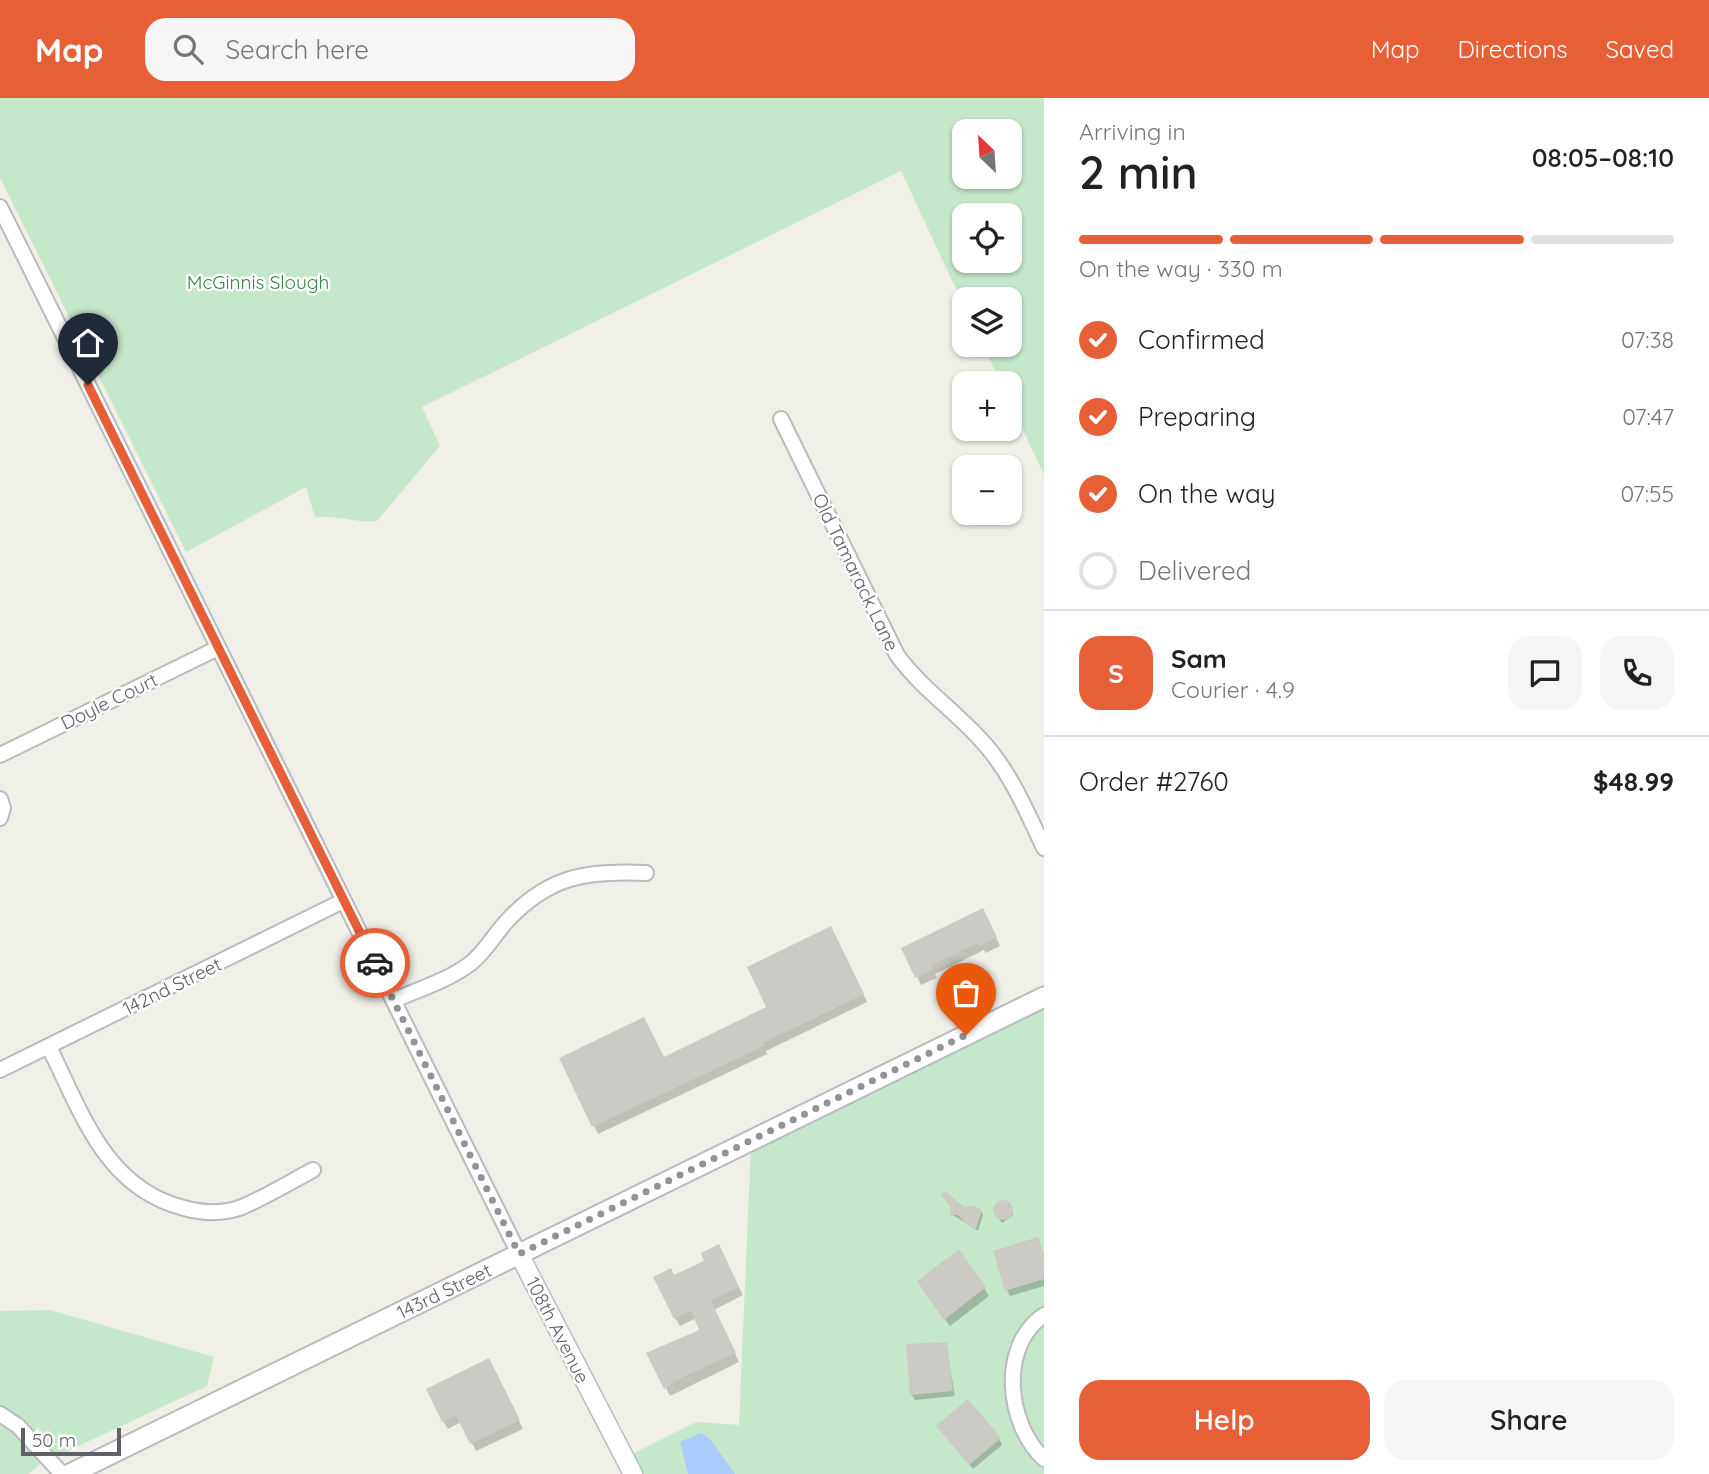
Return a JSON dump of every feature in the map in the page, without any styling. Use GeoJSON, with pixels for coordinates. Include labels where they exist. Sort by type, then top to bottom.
{"type":"FeatureCollection","features":[{"type":"Feature","properties":{"kind":"main road","name":"143rd Street"},"geometry":{"type":"LineString","coordinates":[[70,1474],[1044,996]]}},
{"type":"Feature","properties":{"kind":"street","name":"108th Avenue"},"geometry":{"type":"LineString","coordinates":[[0,207],[519,1254],[633,1474]]}},
{"type":"Feature","properties":{"kind":"street","name":"Old Tamarack Lane"},"geometry":{"type":"LineString","coordinates":[[781,419],[885,636],[921,685],[963,721],[1010,777],[1044,848]]}},
{"type":"Feature","properties":{"kind":"street","name":"Doyle Court"},"geometry":{"type":"LineString","coordinates":[[0,755],[218,648]]}},
{"type":"Feature","properties":{"kind":"street"},"geometry":{"type":"LineString","coordinates":[[0,799],[3,808],[0,818]]}},
{"type":"Feature","properties":{"kind":"street"},"geometry":{"type":"LineString","coordinates":[[394,1000],[445,979],[473,962],[525,900],[559,881],[602,871],[646,873]]}},
{"type":"Feature","properties":{"kind":"street","name":"142nd Street"},"geometry":{"type":"LineString","coordinates":[[0,1070],[343,901]]}},
{"type":"Feature","properties":{"kind":"street"},"geometry":{"type":"LineString","coordinates":[[49,1047],[96,1140],[114,1167],[140,1192],[169,1204],[203,1213],[240,1208],[313,1170]]}},
{"type":"Feature","properties":{"kind":"street"},"geometry":{"type":"LineString","coordinates":[[1044,1315],[1023,1339],[1014,1364],[1012,1391],[1019,1420],[1034,1450],[1044,1459]]}},
{"type":"Feature","properties":{"kind":"street"},"geometry":{"type":"LineString","coordinates":[[0,1414],[18,1426],[62,1474]]}},
{"type":"Feature","properties":{"kind":"green space","name":"McGinnis Slough"},"geometry":{"type":"Polygon","coordinates":[[[0,98],[1044,98],[1044,475],[1022,428],[1022,371],[995,371],[989,357],[1022,357],[1022,287],[955,287],[901,171],[422,407],[440,446],[377,521],[315,517],[306,487],[186,552],[0,178],[0,98]]]}},
{"type":"Feature","properties":{"kind":"green space"},"geometry":{"type":"Polygon","coordinates":[[[1044,1003],[1044,1474],[637,1474],[628,1456],[696,1422],[739,1425],[751,1145],[1044,1003]]]}},
{"type":"Feature","properties":{"kind":"green space"},"geometry":{"type":"Polygon","coordinates":[[[50,1310],[214,1357],[207,1386],[40,1464],[28,1474],[0,1474],[0,1311],[50,1310]]]}},
{"type":"Feature","properties":{"kind":"water"},"geometry":{"type":"Polygon","coordinates":[[[701,1433],[710,1439],[735,1474],[688,1474],[680,1442],[701,1433]]]}},
{"type":"Feature","properties":{"kind":"building"},"geometry":{"type":"Polygon","coordinates":[[[983,908],[997,937],[932,965],[933,969],[915,978],[901,948],[983,908]]]}},
{"type":"Feature","properties":{"kind":"building"},"geometry":{"type":"Polygon","coordinates":[[[831,926],[864,994],[763,1043],[764,1046],[592,1127],[559,1058],[644,1017],[664,1057],[766,1007],[747,967],[831,926]]]}},
{"type":"Feature","properties":{"kind":"building"},"geometry":{"type":"Polygon","coordinates":[[[945,1191],[964,1207],[975,1206],[982,1210],[976,1229],[967,1225],[958,1215],[950,1215],[950,1206],[941,1195],[945,1191]]]}},
{"type":"Feature","properties":{"kind":"building"},"geometry":{"type":"Polygon","coordinates":[[[1003,1200],[1010,1203],[1013,1210],[1010,1217],[1003,1220],[996,1217],[993,1210],[996,1203],[1003,1200]]]}},
{"type":"Feature","properties":{"kind":"building"},"geometry":{"type":"Polygon","coordinates":[[[1038,1237],[1044,1254],[1044,1279],[1005,1291],[993,1251],[1038,1237]]]}},
{"type":"Feature","properties":{"kind":"building"},"geometry":{"type":"Polygon","coordinates":[[[719,1244],[739,1287],[711,1301],[736,1353],[683,1377],[664,1389],[646,1353],[699,1330],[691,1311],[674,1319],[653,1277],[671,1268],[674,1275],[704,1261],[701,1253],[719,1244]]]}},
{"type":"Feature","properties":{"kind":"building"},"geometry":{"type":"Polygon","coordinates":[[[959,1249],[986,1287],[944,1320],[917,1281],[959,1249]]]}},
{"type":"Feature","properties":{"kind":"building"},"geometry":{"type":"Polygon","coordinates":[[[947,1342],[953,1391],[910,1395],[906,1344],[947,1342]]]}},
{"type":"Feature","properties":{"kind":"building"},"geometry":{"type":"Polygon","coordinates":[[[489,1358],[520,1420],[470,1444],[456,1415],[442,1422],[426,1389],[489,1358]]]}},
{"type":"Feature","properties":{"kind":"building"},"geometry":{"type":"Polygon","coordinates":[[[968,1399],[1001,1438],[969,1465],[936,1426],[968,1399]]]}},
{"type":"Feature","properties":{"kind":"way so far"},"geometry":{"type":"LineString","coordinates":[[375,963],[519,1254],[966,1035]]}},
{"type":"Feature","properties":{"kind":"route"},"geometry":{"type":"LineString","coordinates":[[88,385],[375,963]]}}]}
